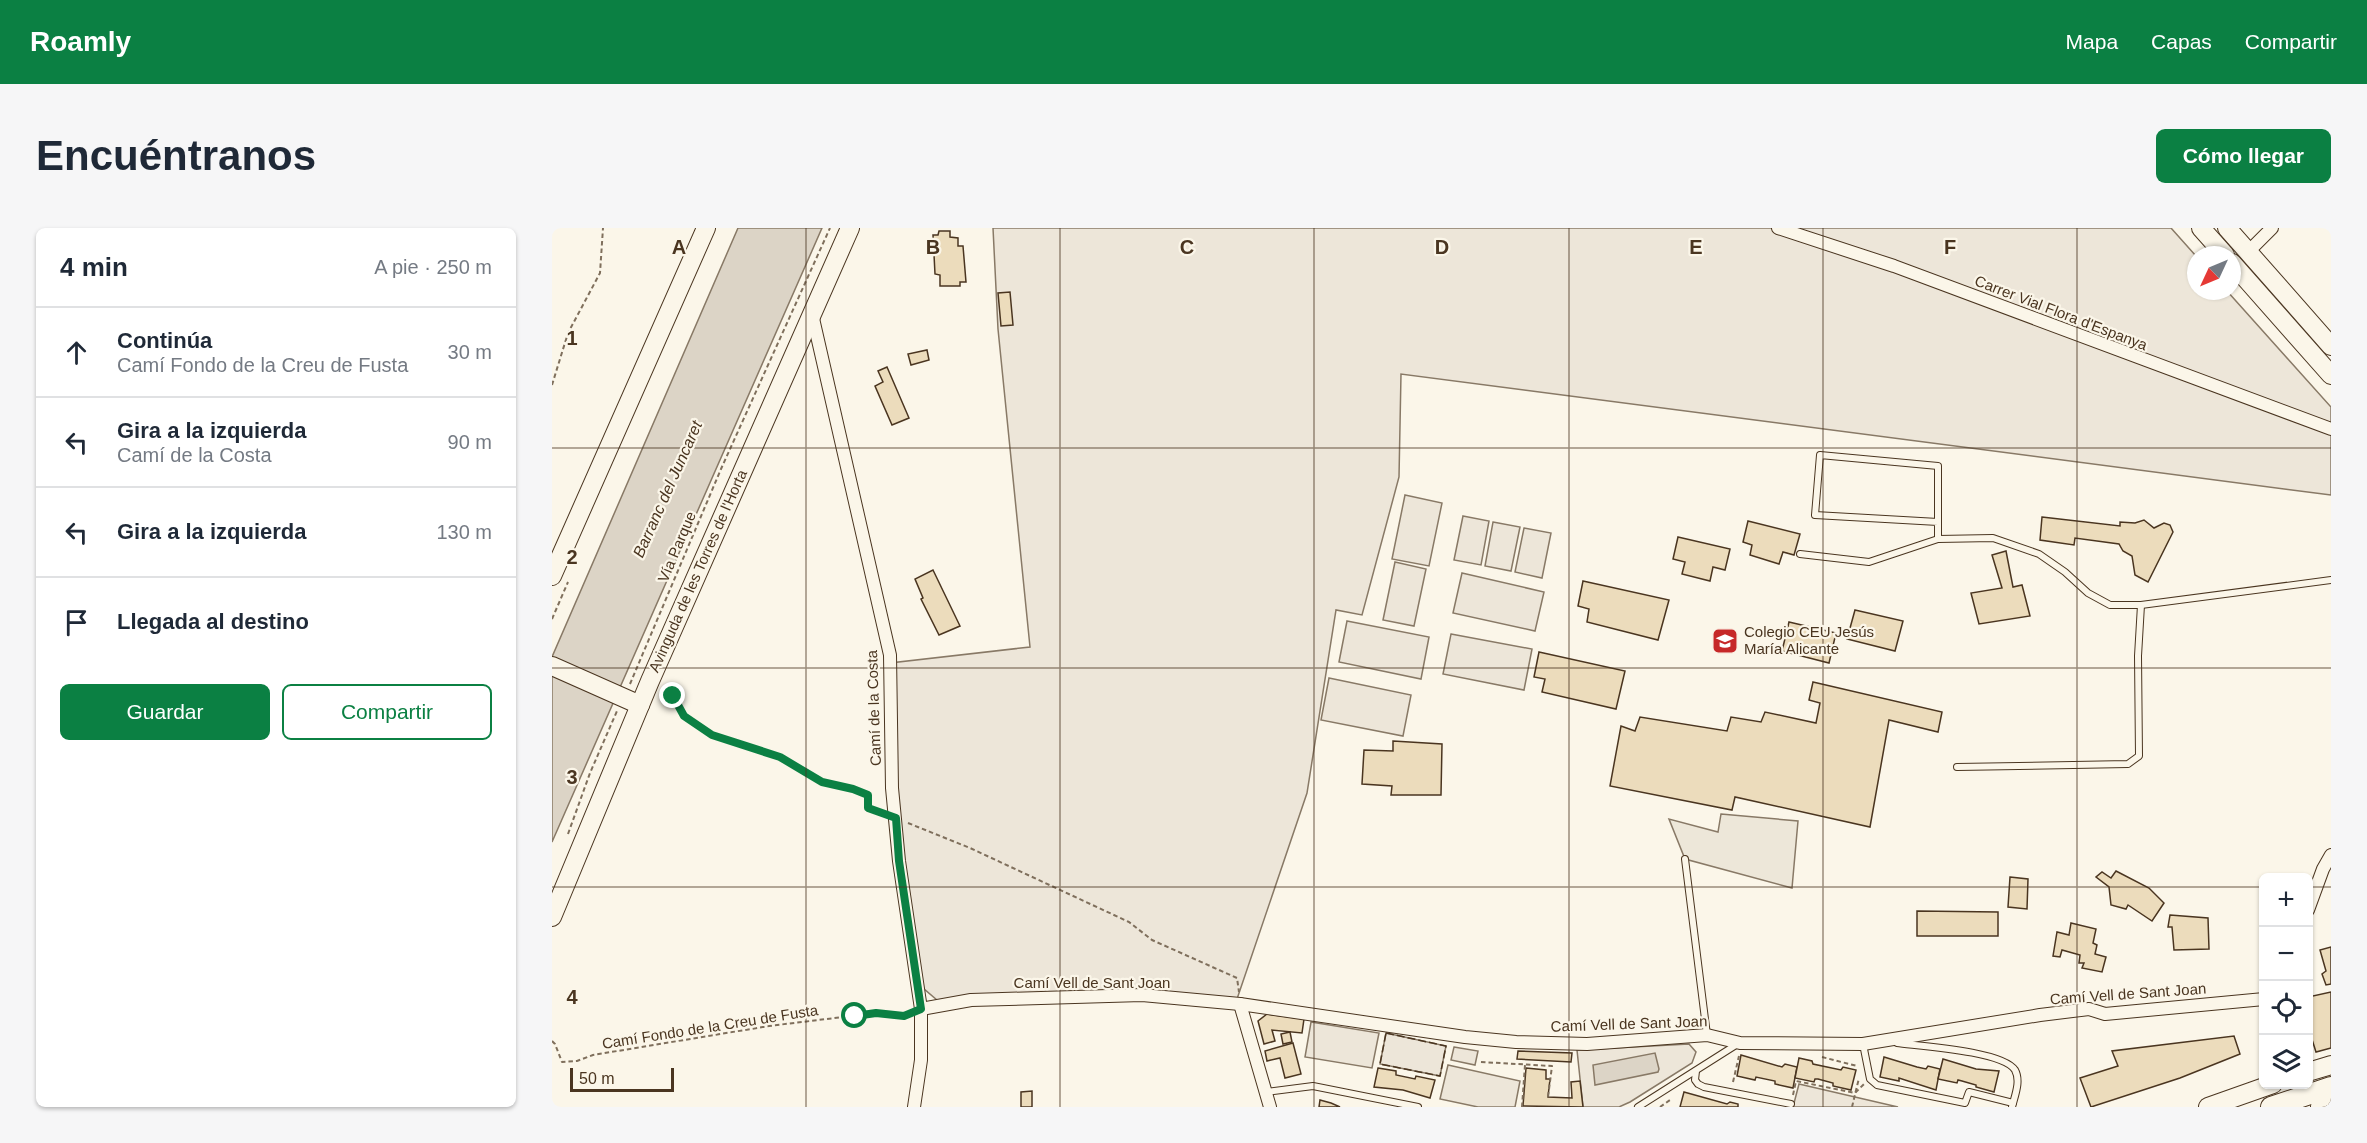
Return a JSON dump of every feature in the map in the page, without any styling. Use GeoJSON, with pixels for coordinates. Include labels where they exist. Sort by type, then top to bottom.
{"type":"FeatureCollection","features":[{"type":"Feature","properties":{"kind":"main road"},"geometry":{"type":"LineString","coordinates":[[552,576],[706,228]]}},
{"type":"Feature","properties":{"kind":"main road","name":"Avinguda de les Torres de l'Horta"},"geometry":{"type":"LineString","coordinates":[[552,917],[632,701],[650,681],[850,228]]}},
{"type":"Feature","properties":{"kind":"main road"},"geometry":{"type":"LineString","coordinates":[[2201,228],[2217,246]]}},
{"type":"Feature","properties":{"kind":"main road"},"geometry":{"type":"LineString","coordinates":[[2227,228],[2331,346]]}},
{"type":"Feature","properties":{"kind":"main road"},"geometry":{"type":"LineString","coordinates":[[2241,273],[2331,375]]}},
{"type":"Feature","properties":{"kind":"main road"},"geometry":{"type":"LineString","coordinates":[[552,666],[632,701]]}},
{"type":"Feature","properties":{"kind":"main road"},"geometry":{"type":"LineString","coordinates":[[2313,1070],[2331,1065]]}},
{"type":"Feature","properties":{"kind":"main road"},"geometry":{"type":"LineString","coordinates":[[2271,1107],[2331,1087]]}},
{"type":"Feature","properties":{"kind":"main road"},"geometry":{"type":"LineString","coordinates":[[2208,1107],[2259,1089]]}},
{"type":"Feature","properties":{"kind":"main road"},"geometry":{"type":"LineString","coordinates":[[2321,1107],[2331,1104]]}},
{"type":"Feature","properties":{"kind":"street","name":"Carrer Vial Flora d'Espanya"},"geometry":{"type":"LineString","coordinates":[[1778,228],[1894,266],[2331,429]]}},
{"type":"Feature","properties":{"kind":"street"},"geometry":{"type":"LineString","coordinates":[[2248,252],[2272,228]]}},
{"type":"Feature","properties":{"kind":"street","name":"Camí de la Costa"},"geometry":{"type":"LineString","coordinates":[[812,314],[890,655],[892,788],[899,861],[921,1009],[921,1060],[914,1107]]}},
{"type":"Feature","properties":{"kind":"street"},"geometry":{"type":"LineString","coordinates":[[2313,896],[2331,855]]}},
{"type":"Feature","properties":{"kind":"street","name":"Camí Vell de Sant Joan"},"geometry":{"type":"LineString","coordinates":[[921,1009],[971,1000],[1142,995],[1240,1004],[1465,1037],[1516,1042],[1587,1044],[1707,1035],[1724,1037],[1740,1043],[1863,1044],[2088,1009],[2105,1014],[2259,999]]}},
{"type":"Feature","properties":{"kind":"street"},"geometry":{"type":"LineString","coordinates":[[1240,1004],[1270,1107]]}},
{"type":"Feature","properties":{"kind":"lane"},"geometry":{"type":"LineString","coordinates":[[1938,522],[1815,515],[1820,455],[1938,466],[1938,522],[1938,539]]}},
{"type":"Feature","properties":{"kind":"lane"},"geometry":{"type":"LineString","coordinates":[[1800,554],[1869,562],[1938,539],[1993,538],[2039,554],[2065,572],[2088,593],[2109,605],[2141,605],[2331,580]]}},
{"type":"Feature","properties":{"kind":"lane"},"geometry":{"type":"LineString","coordinates":[[1957,767],[2128,764],[2139,756],[2138,656],[2141,605]]}},
{"type":"Feature","properties":{"kind":"lane"},"geometry":{"type":"LineString","coordinates":[[1685,859],[1707,1035]]}},
{"type":"Feature","properties":{"kind":"lane"},"geometry":{"type":"LineString","coordinates":[[1931,1033],[1931,1041],[1935,1047]]}},
{"type":"Feature","properties":{"kind":"lane"},"geometry":{"type":"LineString","coordinates":[[1863,1044],[1870,1078],[1876,1085],[1965,1104],[1969,1092],[2013,1105],[2018,1080],[2010,1065],[2004,1060],[1935,1047],[1887,1042]]}},
{"type":"Feature","properties":{"kind":"lane"},"geometry":{"type":"LineString","coordinates":[[1638,1107],[1740,1043]]}},
{"type":"Feature","properties":{"kind":"lane"},"geometry":{"type":"LineString","coordinates":[[1696,1070],[1694,1075],[1698,1084],[1791,1104]]}},
{"type":"Feature","properties":{"kind":"lane"},"geometry":{"type":"LineString","coordinates":[[1266,1092],[1312,1086],[1418,1107]]}},
{"type":"Feature","properties":{"kind":"path"},"geometry":{"type":"LineString","coordinates":[[552,385],[568,333],[600,273],[603,228]]}},
{"type":"Feature","properties":{"kind":"path","name":"Vía Parque"},"geometry":{"type":"LineString","coordinates":[[567,836],[590,773],[632,701],[721,469],[830,228]]}},
{"type":"Feature","properties":{"kind":"path"},"geometry":{"type":"LineString","coordinates":[[650,681],[673,696],[684,716],[712,735],[780,757],[822,782],[868,795],[868,808],[970,848],[1119,917],[1152,940],[1237,978],[1240,1004]]}},
{"type":"Feature","properties":{"kind":"path","name":"Camí Fondo de la Creu de Fusta"},"geometry":{"type":"LineString","coordinates":[[552,1041],[562,1062],[577,1062],[594,1056],[769,1026],[876,1013],[904,1016],[921,1009]]}},
{"type":"Feature","properties":{"kind":"path"},"geometry":{"type":"LineString","coordinates":[[1822,1057],[1861,1067]]}},
{"type":"Feature","properties":{"kind":"path"},"geometry":{"type":"LineString","coordinates":[[1731,1092],[1738,1060]]}},
{"type":"Feature","properties":{"kind":"path"},"geometry":{"type":"LineString","coordinates":[[1481,1062],[1552,1066],[1548,1097]]}},
{"type":"Feature","properties":{"kind":"path"},"geometry":{"type":"LineString","coordinates":[[1522,1107],[1525,1064]]}},
{"type":"Feature","properties":{"kind":"path"},"geometry":{"type":"LineString","coordinates":[[1852,1107],[1859,1076]]}},
{"type":"Feature","properties":{"kind":"path"},"geometry":{"type":"LineString","coordinates":[[1855,1093],[1870,1078]]}},
{"type":"Feature","properties":{"kind":"path"},"geometry":{"type":"LineString","coordinates":[[1791,1104],[1796,1081],[1855,1093]]}},
{"type":"Feature","properties":{"kind":"shaded area"},"geometry":{"type":"Polygon","coordinates":[[[993,228],[2171,228],[2187,246],[2187,300],[2235,300],[2331,407],[2331,495],[1401,374],[1399,477],[1362,615],[1336,610],[1307,793],[1237,999],[937,1000],[923,988],[896,818],[890,663],[1030,647],[998,329],[993,228]]]}},
{"type":"Feature","properties":{"kind":"shaded area"},"geometry":{"type":"Polygon","coordinates":[[[1405,495],[1442,503],[1429,566],[1392,559],[1405,495]]]}},
{"type":"Feature","properties":{"kind":"shaded area"},"geometry":{"type":"Polygon","coordinates":[[[1463,516],[1489,521],[1481,565],[1454,560],[1463,516]]]}},
{"type":"Feature","properties":{"kind":"shaded area"},"geometry":{"type":"Polygon","coordinates":[[[1493,522],[1520,527],[1511,571],[1485,566],[1493,522]]]}},
{"type":"Feature","properties":{"kind":"shaded area"},"geometry":{"type":"Polygon","coordinates":[[[1524,528],[1551,533],[1542,578],[1515,572],[1524,528]]]}},
{"type":"Feature","properties":{"kind":"shaded area"},"geometry":{"type":"Polygon","coordinates":[[[1395,562],[1426,569],[1414,626],[1383,620],[1395,562]]]}},
{"type":"Feature","properties":{"kind":"shaded area"},"geometry":{"type":"Polygon","coordinates":[[[1462,573],[1544,592],[1535,631],[1453,613],[1462,573]]]}},
{"type":"Feature","properties":{"kind":"shaded area"},"geometry":{"type":"Polygon","coordinates":[[[1347,621],[1429,637],[1421,679],[1339,662],[1347,621]]]}},
{"type":"Feature","properties":{"kind":"shaded area"},"geometry":{"type":"Polygon","coordinates":[[[1451,634],[1532,649],[1524,690],[1443,674],[1451,634]]]}},
{"type":"Feature","properties":{"kind":"shaded area"},"geometry":{"type":"Polygon","coordinates":[[[1329,678],[1411,695],[1403,736],[1321,720],[1329,678]]]}},
{"type":"Feature","properties":{"kind":"shaded area"},"geometry":{"type":"Polygon","coordinates":[[[1721,814],[1798,821],[1792,888],[1685,859],[1669,819],[1718,832],[1721,814]]]}},
{"type":"Feature","properties":{"kind":"shaded area"},"geometry":{"type":"Polygon","coordinates":[[[1311,1022],[1379,1033],[1372,1068],[1305,1057],[1311,1022]]]}},
{"type":"Feature","properties":{"kind":"shaded area"},"geometry":{"type":"Polygon","coordinates":[[[1386,1033],[1446,1046],[1440,1076],[1380,1064],[1386,1033]]]}},
{"type":"Feature","properties":{"kind":"shaded area"},"geometry":{"type":"Polygon","coordinates":[[[1689,1044],[1696,1052],[1692,1063],[1630,1102],[1619,1107],[1583,1107],[1577,1050],[1689,1044]]]}},
{"type":"Feature","properties":{"kind":"shaded area"},"geometry":{"type":"Polygon","coordinates":[[[1454,1047],[1478,1051],[1475,1065],[1451,1060],[1454,1047]]]}},
{"type":"Feature","properties":{"kind":"shaded area"},"geometry":{"type":"Polygon","coordinates":[[[1448,1065],[1520,1081],[1515,1107],[1478,1107],[1440,1099],[1448,1065]]]}},
{"type":"Feature","properties":{"kind":"shaded area"},"geometry":{"type":"Polygon","coordinates":[[[1799,1084],[1898,1107],[1793,1107],[1799,1084]]]}},
{"type":"Feature","properties":{"kind":"water","name":"Barranc del Juncaret"},"geometry":{"type":"Polygon","coordinates":[[[738,228],[822,228],[552,842],[552,657],[738,228]]]}},
{"type":"Feature","properties":{"kind":"water"},"geometry":{"type":"Polygon","coordinates":[[[1655,1053],[1658,1072],[1595,1085],[1593,1065],[1655,1053]]]}},
{"type":"Feature","properties":{"kind":"building"},"geometry":{"type":"Polygon","coordinates":[[[939,231],[950,231],[950,237],[958,238],[958,246],[963,246],[966,282],[960,282],[960,286],[940,286],[940,275],[935,274],[933,235],[938,235],[939,231]]]}},
{"type":"Feature","properties":{"kind":"building"},"geometry":{"type":"Polygon","coordinates":[[[1010,292],[1013,325],[1001,326],[998,293],[1010,292]]]}},
{"type":"Feature","properties":{"kind":"building"},"geometry":{"type":"Polygon","coordinates":[[[927,350],[929,360],[911,365],[908,354],[927,350]]]}},
{"type":"Feature","properties":{"kind":"building"},"geometry":{"type":"Polygon","coordinates":[[[887,367],[909,418],[892,425],[875,386],[883,382],[878,371],[887,367]]]}},
{"type":"Feature","properties":{"kind":"building"},"geometry":{"type":"Polygon","coordinates":[[[2042,517],[2120,526],[2120,522],[2135,523],[2144,520],[2154,528],[2164,523],[2170,525],[2173,532],[2148,582],[2135,575],[2132,556],[2123,551],[2119,544],[2075,538],[2074,545],[2040,540],[2042,517]]]}},
{"type":"Feature","properties":{"kind":"building"},"geometry":{"type":"Polygon","coordinates":[[[1748,521],[1800,534],[1794,555],[1783,552],[1779,564],[1750,555],[1752,545],[1743,542],[1748,521]]]}},
{"type":"Feature","properties":{"kind":"building"},"geometry":{"type":"Polygon","coordinates":[[[1678,537],[1730,549],[1725,570],[1713,567],[1710,581],[1682,574],[1685,562],[1673,559],[1678,537]]]}},
{"type":"Feature","properties":{"kind":"building"},"geometry":{"type":"Polygon","coordinates":[[[2006,551],[2013,587],[2022,585],[2030,616],[1979,624],[1971,593],[2002,588],[1992,555],[2006,551]]]}},
{"type":"Feature","properties":{"kind":"building"},"geometry":{"type":"Polygon","coordinates":[[[933,570],[960,626],[939,635],[921,599],[923,598],[915,579],[933,570]]]}},
{"type":"Feature","properties":{"kind":"building"},"geometry":{"type":"Polygon","coordinates":[[[1583,581],[1669,600],[1658,640],[1587,622],[1589,609],[1578,606],[1583,581]]]}},
{"type":"Feature","properties":{"kind":"building"},"geometry":{"type":"Polygon","coordinates":[[[1855,610],[1903,621],[1895,651],[1847,639],[1855,610]]]}},
{"type":"Feature","properties":{"kind":"building"},"geometry":{"type":"Polygon","coordinates":[[[1789,622],[1836,633],[1829,663],[1782,651],[1789,622]]]}},
{"type":"Feature","properties":{"kind":"building"},"geometry":{"type":"Polygon","coordinates":[[[1539,652],[1625,671],[1616,709],[1542,692],[1545,679],[1534,677],[1539,652]]]}},
{"type":"Feature","properties":{"kind":"building"},"geometry":{"type":"Polygon","coordinates":[[[1813,682],[1942,712],[1938,732],[1889,720],[1870,827],[1735,797],[1732,810],[1610,786],[1621,726],[1635,731],[1640,717],[1727,731],[1731,717],[1761,722],[1765,712],[1816,723],[1820,703],[1809,700],[1813,682]]]}},
{"type":"Feature","properties":{"kind":"building"},"geometry":{"type":"Polygon","coordinates":[[[1393,741],[1442,744],[1441,795],[1391,795],[1392,786],[1362,784],[1364,750],[1393,751],[1393,741]]]}},
{"type":"Feature","properties":{"kind":"building"},"geometry":{"type":"Polygon","coordinates":[[[2116,871],[2149,888],[2164,903],[2152,921],[2128,905],[2126,909],[2111,905],[2109,887],[2096,877],[2102,872],[2111,878],[2116,871]]]}},
{"type":"Feature","properties":{"kind":"building"},"geometry":{"type":"Polygon","coordinates":[[[2010,877],[2028,879],[2027,909],[2008,907],[2010,877]]]}},
{"type":"Feature","properties":{"kind":"building"},"geometry":{"type":"Polygon","coordinates":[[[1917,911],[1998,912],[1998,936],[1917,936],[1917,911]]]}},
{"type":"Feature","properties":{"kind":"building"},"geometry":{"type":"Polygon","coordinates":[[[2170,915],[2208,918],[2209,949],[2174,950],[2172,927],[2168,927],[2170,915]]]}},
{"type":"Feature","properties":{"kind":"building"},"geometry":{"type":"Polygon","coordinates":[[[2071,923],[2096,929],[2093,943],[2097,945],[2095,954],[2106,957],[2102,972],[2082,968],[2084,963],[2079,963],[2080,955],[2062,950],[2060,957],[2053,956],[2057,932],[2069,935],[2071,923]]]}},
{"type":"Feature","properties":{"kind":"building"},"geometry":{"type":"Polygon","coordinates":[[[2331,947],[2331,984],[2326,985],[2322,974],[2326,971],[2320,950],[2331,947]]]}},
{"type":"Feature","properties":{"kind":"building"},"geometry":{"type":"Polygon","coordinates":[[[2331,992],[2331,1048],[2316,1052],[2313,1043],[2313,996],[2331,992]]]}},
{"type":"Feature","properties":{"kind":"building"},"geometry":{"type":"Polygon","coordinates":[[[1267,1014],[1304,1019],[1302,1033],[1272,1030],[1275,1041],[1264,1044],[1258,1021],[1267,1014]]]}},
{"type":"Feature","properties":{"kind":"building"},"geometry":{"type":"Polygon","coordinates":[[[1290,1032],[1292,1042],[1283,1044],[1281,1034],[1290,1032]]]}},
{"type":"Feature","properties":{"kind":"building"},"geometry":{"type":"Polygon","coordinates":[[[2234,1036],[2240,1054],[2180,1078],[2091,1107],[2080,1078],[2118,1066],[2112,1051],[2234,1036]]]}},
{"type":"Feature","properties":{"kind":"building"},"geometry":{"type":"Polygon","coordinates":[[[1293,1043],[1301,1074],[1285,1078],[1280,1058],[1267,1061],[1265,1051],[1293,1043]]]}},
{"type":"Feature","properties":{"kind":"building"},"geometry":{"type":"Polygon","coordinates":[[[1518,1051],[1572,1053],[1571,1062],[1517,1059],[1518,1051]]]}},
{"type":"Feature","properties":{"kind":"building"},"geometry":{"type":"Polygon","coordinates":[[[1741,1055],[1782,1067],[1785,1064],[1797,1067],[1793,1088],[1775,1084],[1775,1081],[1737,1076],[1741,1055]]]}},
{"type":"Feature","properties":{"kind":"building"},"geometry":{"type":"Polygon","coordinates":[[[1884,1057],[1926,1069],[1928,1066],[1940,1069],[1936,1090],[1899,1078],[1899,1081],[1880,1077],[1884,1057]]]}},
{"type":"Feature","properties":{"kind":"building"},"geometry":{"type":"Polygon","coordinates":[[[1799,1058],[1812,1061],[1813,1064],[1841,1070],[1843,1067],[1856,1070],[1851,1090],[1833,1086],[1833,1083],[1818,1079],[1814,1082],[1795,1078],[1799,1058]]]}},
{"type":"Feature","properties":{"kind":"building"},"geometry":{"type":"Polygon","coordinates":[[[1943,1059],[1976,1069],[1999,1071],[1994,1092],[1958,1080],[1957,1083],[1938,1079],[1943,1059]]]}},
{"type":"Feature","properties":{"kind":"building"},"geometry":{"type":"Polygon","coordinates":[[[1378,1068],[1396,1071],[1396,1075],[1415,1079],[1416,1076],[1435,1080],[1430,1098],[1403,1090],[1374,1087],[1378,1068]]]}},
{"type":"Feature","properties":{"kind":"building"},"geometry":{"type":"Polygon","coordinates":[[[1526,1068],[1546,1070],[1546,1079],[1550,1079],[1548,1097],[1572,1098],[1571,1082],[1580,1081],[1583,1107],[1523,1106],[1526,1068]]]}},
{"type":"Feature","properties":{"kind":"building"},"geometry":{"type":"Polygon","coordinates":[[[1032,1091],[1032,1107],[1021,1107],[1021,1092],[1032,1091]]]}},
{"type":"Feature","properties":{"kind":"building"},"geometry":{"type":"Polygon","coordinates":[[[1684,1092],[1727,1104],[1730,1102],[1738,1104],[1738,1107],[1680,1107],[1684,1092]]]}},
{"type":"Feature","properties":{"kind":"building"},"geometry":{"type":"Polygon","coordinates":[[[1320,1100],[1331,1103],[1340,1107],[1319,1107],[1320,1100]]]}},
{"type":"Feature","properties":{"kind":"fence"},"geometry":{"type":"LineString","coordinates":[[1386,1033],[1446,1046],[1440,1076],[1380,1064],[1386,1033]]}},
{"type":"Feature","properties":{"kind":"place","name":"Colegio CEU Jesús María Alicante"},"geometry":{"type":"Point","coordinates":[1725,641]}},
{"type":"Feature","properties":{"kind":"route"},"geometry":{"type":"LineString","coordinates":[[673,696],[684,716],[712,735],[780,757],[822,782],[868,795],[868,808],[896,818],[899,861],[921,1009],[904,1016],[876,1013],[855,1016]]}}]}
